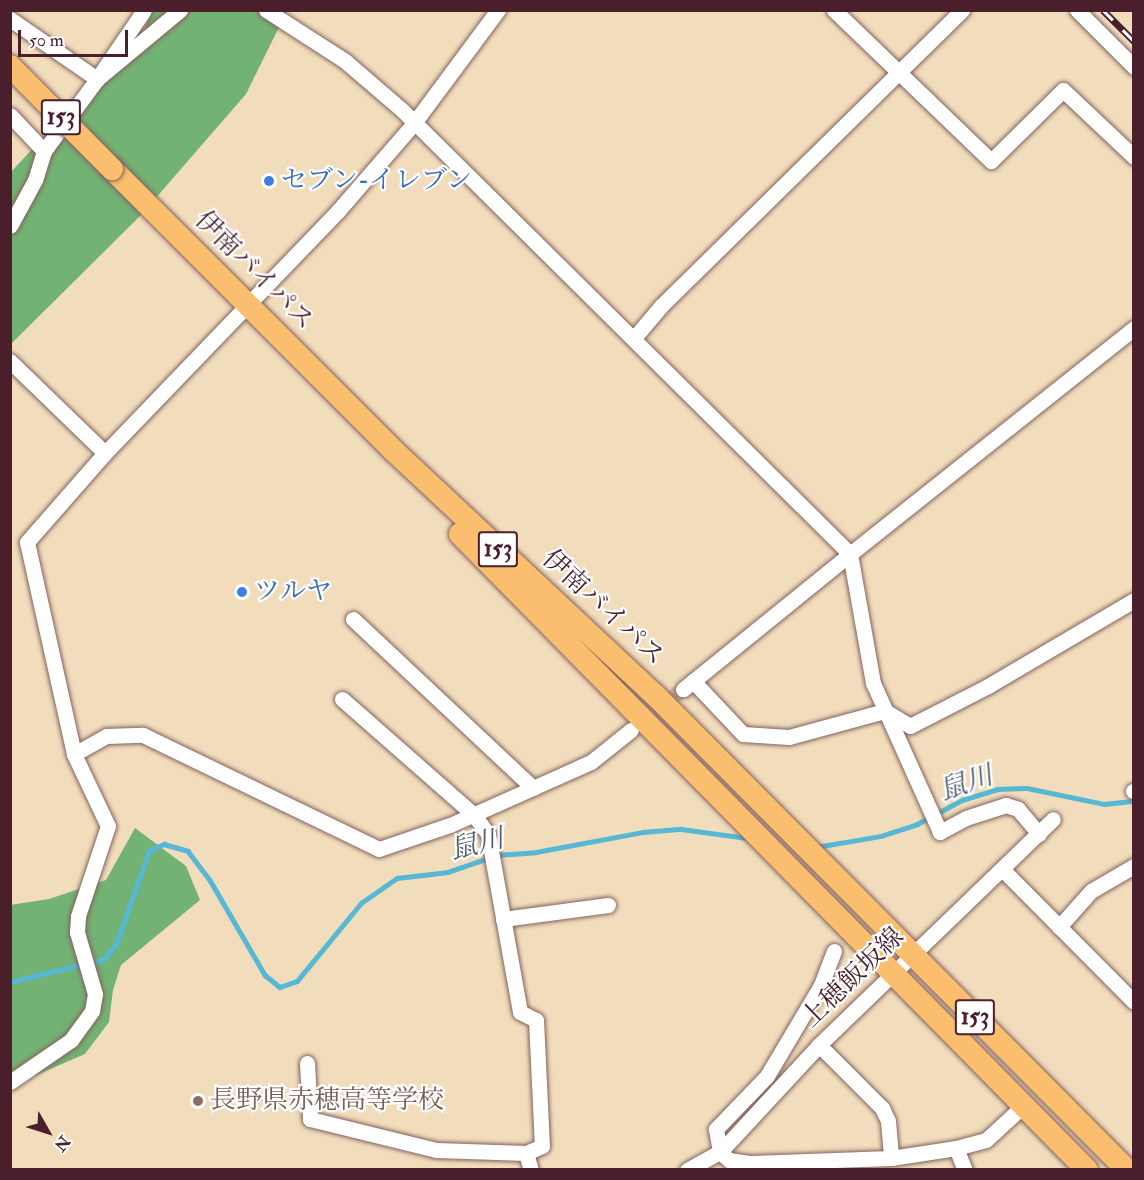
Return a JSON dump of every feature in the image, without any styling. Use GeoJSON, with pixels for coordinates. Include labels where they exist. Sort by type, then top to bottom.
{"type":"FeatureCollection","features":[{"type":"Feature","properties":{"kind":"highway","name":"伊南バイパス"},"geometry":{"type":"LineString","coordinates":[[10,66],[243,310],[798,878],[895,971],[1087,1170]]}},
{"type":"Feature","properties":{"kind":"highway","name":"伊南バイパス"},"geometry":{"type":"LineString","coordinates":[[10,78],[109,172]]}},
{"type":"Feature","properties":{"kind":"highway","name":"伊南バイパス"},"geometry":{"type":"LineString","coordinates":[[243,310],[655,695],[822,866],[1128,1162]]}},
{"type":"Feature","properties":{"kind":"street"},"geometry":{"type":"LineString","coordinates":[[10,226],[35,180],[44,151],[144,10]]}},
{"type":"Feature","properties":{"kind":"street"},"geometry":{"type":"LineString","coordinates":[[97,79],[180,10]]}},
{"type":"Feature","properties":{"kind":"street"},"geometry":{"type":"LineString","coordinates":[[266,10],[345,61],[414,123],[850,554],[873,683],[940,832],[966,818],[1006,805],[1018,809],[1039,834]]}},
{"type":"Feature","properties":{"kind":"street"},"geometry":{"type":"LineString","coordinates":[[10,1082],[70,1040],[86,1023],[95,994],[92,974],[77,932],[78,916],[108,826],[74,754],[27,542],[105,453],[337,212],[414,123],[498,10]]}},
{"type":"Feature","properties":{"kind":"street"},"geometry":{"type":"LineString","coordinates":[[834,10],[898,74],[992,161],[1064,90],[1134,157]]}},
{"type":"Feature","properties":{"kind":"street"},"geometry":{"type":"LineString","coordinates":[[634,338],[662,305],[962,10]]}},
{"type":"Feature","properties":{"kind":"street"},"geometry":{"type":"LineString","coordinates":[[1077,10],[1134,67]]}},
{"type":"Feature","properties":{"kind":"street"},"geometry":{"type":"LineString","coordinates":[[10,19],[97,79]]}},
{"type":"Feature","properties":{"kind":"street"},"geometry":{"type":"LineString","coordinates":[[10,115],[44,151]]}},
{"type":"Feature","properties":{"kind":"street"},"geometry":{"type":"LineString","coordinates":[[1134,328],[688,685],[743,734],[789,737],[885,711],[910,726],[988,686],[1134,600]]}},
{"type":"Feature","properties":{"kind":"street"},"geometry":{"type":"LineString","coordinates":[[10,362],[105,453]]}},
{"type":"Feature","properties":{"kind":"street"},"geometry":{"type":"LineString","coordinates":[[353,619],[533,788]]}},
{"type":"Feature","properties":{"kind":"street"},"geometry":{"type":"LineString","coordinates":[[307,1063],[310,1119],[436,1150],[526,1153],[542,1146],[536,1020],[520,1012],[488,834],[473,814],[342,699]]}},
{"type":"Feature","properties":{"kind":"street"},"geometry":{"type":"LineString","coordinates":[[74,754],[106,736],[143,735],[379,849],[473,814],[591,762],[631,730]]}},
{"type":"Feature","properties":{"kind":"street","name":"上穂飯坂線"},"geometry":{"type":"LineString","coordinates":[[687,1170],[720,1152],[819,1045],[1053,819]]}},
{"type":"Feature","properties":{"kind":"street"},"geometry":{"type":"LineString","coordinates":[[1059,927],[1091,891],[1134,866]]}},
{"type":"Feature","properties":{"kind":"street"},"geometry":{"type":"LineString","coordinates":[[1002,869],[1134,1002]]}},
{"type":"Feature","properties":{"kind":"street"},"geometry":{"type":"LineString","coordinates":[[503,919],[608,905]]}},
{"type":"Feature","properties":{"kind":"street"},"geometry":{"type":"LineString","coordinates":[[834,951],[821,984],[767,1076],[716,1129],[720,1152],[729,1160],[751,1163],[891,1158],[956,1148],[986,1140],[1024,1105]]}},
{"type":"Feature","properties":{"kind":"street"},"geometry":{"type":"LineString","coordinates":[[819,1045],[882,1108],[888,1121],[891,1158]]}},
{"type":"Feature","properties":{"kind":"street"},"geometry":{"type":"LineString","coordinates":[[956,1148],[965,1170]]}},
{"type":"Feature","properties":{"kind":"street"},"geometry":{"type":"LineString","coordinates":[[526,1153],[531,1170]]}},
{"type":"Feature","properties":{"kind":"green space"},"geometry":{"type":"Polygon","coordinates":[[[151,11],[287,11],[246,94],[141,215],[11,344],[11,172],[97,79],[136,56],[151,11]]]}},
{"type":"Feature","properties":{"kind":"green space"},"geometry":{"type":"Polygon","coordinates":[[[135,828],[186,866],[200,900],[121,965],[113,990],[109,1022],[85,1054],[11,1086],[10,905],[49,899],[106,880],[135,828]]]}},
{"type":"Feature","properties":{"kind":"waterway","name":"鼠川"},"geometry":{"type":"LineString","coordinates":[[816,847],[881,836],[917,824],[962,800],[997,789],[1027,788],[1104,804],[1134,801]]}},
{"type":"Feature","properties":{"kind":"waterway","name":"鼠川"},"geometry":{"type":"LineString","coordinates":[[10,982],[104,959],[116,944],[149,851],[164,844],[188,851],[210,880],[265,975],[280,987],[297,981],[361,903],[397,878],[448,872],[497,855],[536,852],[643,832],[681,829],[748,838]]}},
{"type":"Feature","properties":{"kind":"tunnel"},"geometry":{"type":"LineString","coordinates":[[636,726],[683,689]]}},
{"type":"Feature","properties":{"kind":"railway"},"geometry":{"type":"LineString","coordinates":[[1103,10],[1134,41]]}},
{"type":"Feature","properties":{"kind":"place","name":"セブン-イレブン"},"geometry":{"type":"Point","coordinates":[269,181]}},
{"type":"Feature","properties":{"kind":"place","name":"ツルヤ"},"geometry":{"type":"Point","coordinates":[242,592]}},
{"type":"Feature","properties":{"kind":"place","name":"長野県赤穂高等学校"},"geometry":{"type":"Point","coordinates":[198,1101]}}]}
